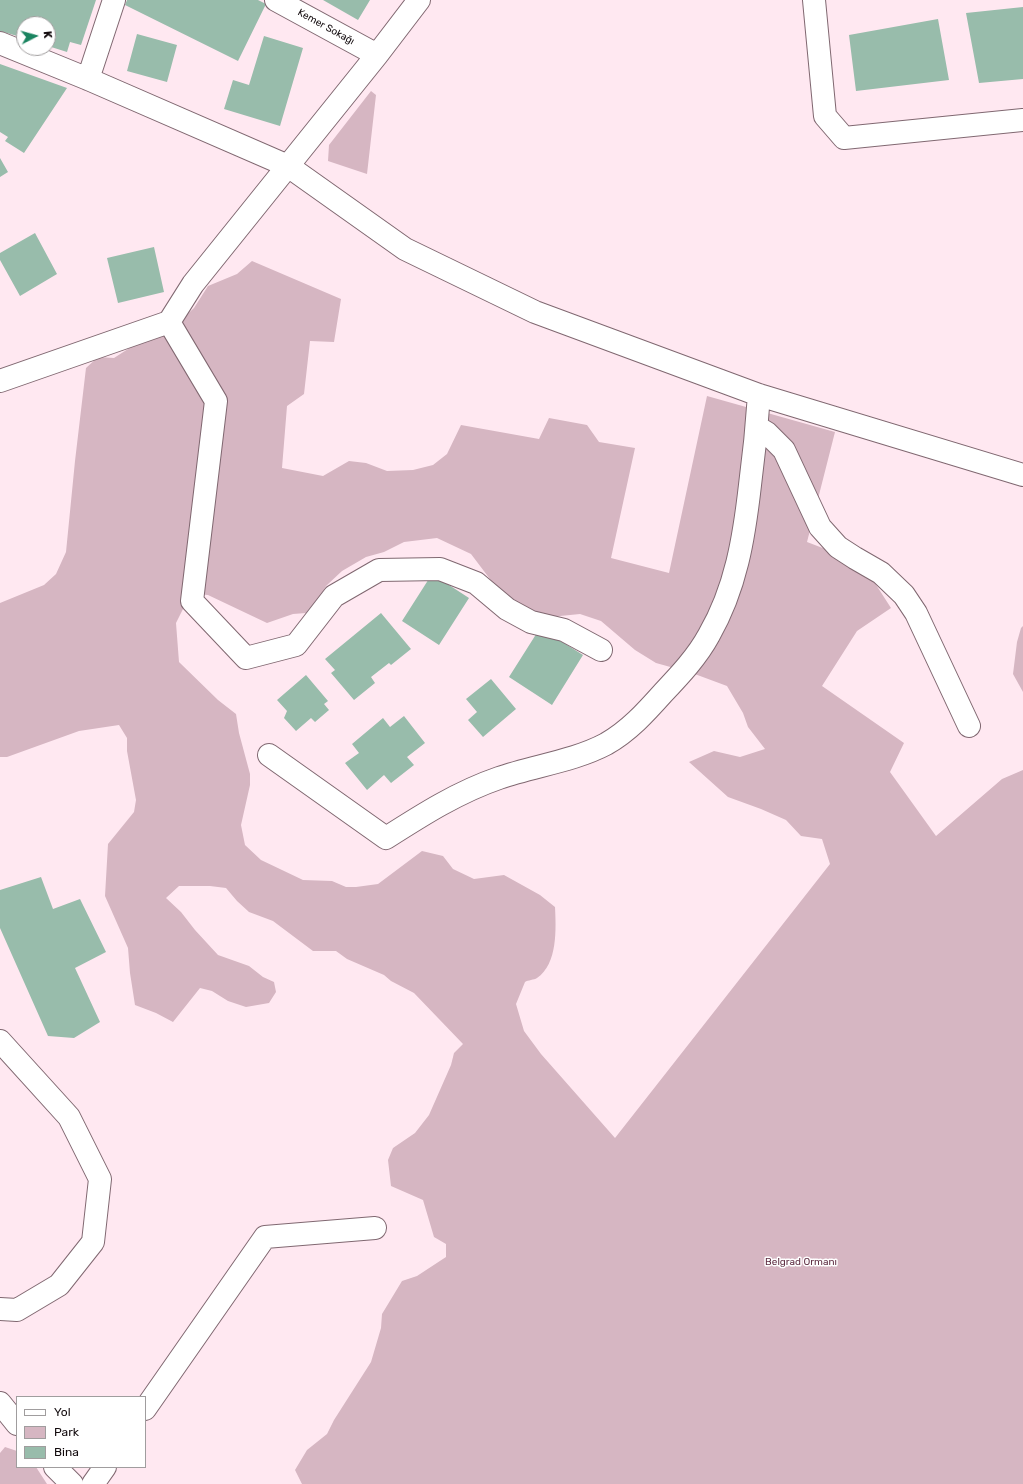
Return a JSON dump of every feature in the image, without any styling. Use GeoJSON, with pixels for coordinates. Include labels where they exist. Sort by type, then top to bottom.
{"type":"FeatureCollection","features":[{"type":"Feature","properties":{"kind":"street"},"geometry":{"type":"LineString","coordinates":[[88,79],[114,0]]}},
{"type":"Feature","properties":{"kind":"street","name":"Kemer Sokağı"},"geometry":{"type":"LineString","coordinates":[[276,0],[376,55]]}},
{"type":"Feature","properties":{"kind":"street"},"geometry":{"type":"LineString","coordinates":[[0,381],[169,322],[193,284],[419,0]]}},
{"type":"Feature","properties":{"kind":"street"},"geometry":{"type":"LineString","coordinates":[[814,0],[825,116],[844,138],[1023,120]]}},
{"type":"Feature","properties":{"kind":"street"},"geometry":{"type":"LineString","coordinates":[[0,43],[88,79],[288,166],[405,249],[535,312],[759,395],[1023,475]]}},
{"type":"Feature","properties":{"kind":"street"},"geometry":{"type":"LineString","coordinates":[[169,322],[216,401],[192,601],[246,658],[296,645],[334,596],[379,570],[417,569],[440,569],[476,583],[507,609],[519,616],[531,622],[564,630],[601,650]]}},
{"type":"Feature","properties":{"kind":"street"},"geometry":{"type":"LineString","coordinates":[[269,755],[386,838],[436,806],[469,789],[498,778],[580,754],[605,744],[624,732],[639,719],[691,663],[709,636],[724,606],[735,574],[745,529],[757,427],[759,395]]}},
{"type":"Feature","properties":{"kind":"street"},"geometry":{"type":"LineString","coordinates":[[757,427],[767,433],[784,450],[820,527],[829,538],[846,553],[881,572],[904,595],[916,613],[969,726]]}},
{"type":"Feature","properties":{"kind":"street"},"geometry":{"type":"LineString","coordinates":[[0,1041],[69,1117],[100,1179],[92,1242],[59,1285],[17,1310],[0,1309]]}},
{"type":"Feature","properties":{"kind":"street"},"geometry":{"type":"LineString","coordinates":[[146,1408],[265,1237],[375,1228]]}},
{"type":"Feature","properties":{"kind":"street"},"geometry":{"type":"LineString","coordinates":[[0,1404],[16,1423]]}},
{"type":"Feature","properties":{"kind":"street"},"geometry":{"type":"LineString","coordinates":[[56,1468],[72,1484]]}},
{"type":"Feature","properties":{"kind":"street"},"geometry":{"type":"LineString","coordinates":[[93,1484],[104,1468]]}},
{"type":"Feature","properties":{"kind":"green space"},"geometry":{"type":"Polygon","coordinates":[[[371,91],[376,95],[367,174],[328,161],[329,145],[371,91]]]}},
{"type":"Feature","properties":{"kind":"green space","name":"Belgrad Ormanı"},"geometry":{"type":"Polygon","coordinates":[[[252,261],[341,299],[334,342],[310,341],[304,394],[287,406],[282,468],[323,476],[349,461],[366,463],[387,471],[413,470],[433,465],[447,454],[461,425],[539,439],[549,418],[587,425],[599,442],[635,448],[611,558],[669,573],[707,396],[835,432],[807,542],[862,563],[891,608],[857,631],[822,686],[904,743],[890,772],[936,836],[1002,779],[1023,770],[1023,1484],[302,1484],[295,1470],[307,1450],[327,1434],[334,1420],[371,1362],[381,1328],[382,1314],[402,1281],[417,1276],[446,1257],[446,1244],[434,1237],[423,1200],[391,1186],[388,1160],[393,1148],[415,1133],[429,1115],[451,1065],[454,1053],[463,1044],[414,993],[391,981],[384,975],[347,959],[336,951],[313,951],[273,921],[249,912],[226,888],[210,886],[179,886],[166,898],[181,912],[218,955],[249,966],[263,977],[274,982],[276,992],[269,1003],[246,1007],[228,1001],[212,991],[200,988],[173,1022],[156,1013],[135,1005],[128,948],[105,896],[108,844],[134,812],[136,800],[127,751],[127,738],[119,725],[79,731],[7,757],[0,757],[0,603],[44,585],[56,574],[66,552],[86,368],[98,357],[114,358],[142,340],[179,322],[194,308],[208,286],[237,274],[252,261]],[[437,538],[404,542],[384,552],[366,557],[342,571],[326,586],[320,597],[306,613],[293,614],[267,623],[208,595],[186,593],[185,605],[176,623],[179,662],[218,700],[236,714],[239,733],[250,774],[250,785],[241,825],[245,845],[261,860],[303,880],[332,881],[346,887],[356,887],[378,884],[422,851],[443,856],[453,869],[474,879],[504,875],[540,895],[555,907],[556,925],[554,945],[549,964],[544,972],[537,978],[525,982],[516,1004],[524,1031],[541,1054],[615,1138],[830,864],[822,839],[801,836],[786,820],[728,797],[689,762],[714,751],[740,757],[765,749],[748,727],[743,713],[727,686],[692,673],[656,663],[635,650],[601,621],[580,614],[550,617],[535,616],[496,587],[471,554],[437,538]]]}},
{"type":"Feature","properties":{"kind":"green space"},"geometry":{"type":"Polygon","coordinates":[[[1023,626],[1023,692],[1013,674],[1017,642],[1023,626]]]}},
{"type":"Feature","properties":{"kind":"green space"},"geometry":{"type":"Polygon","coordinates":[[[5,1447],[16,1451],[16,1468],[37,1468],[47,1484],[0,1484],[0,1453],[5,1447]]]}},
{"type":"Feature","properties":{"kind":"building"},"geometry":{"type":"Polygon","coordinates":[[[0,0],[96,0],[81,45],[70,42],[67,52],[56,49],[56,16],[16,16],[16,36],[0,31],[0,0]]]}},
{"type":"Feature","properties":{"kind":"building"},"geometry":{"type":"Polygon","coordinates":[[[127,0],[258,0],[266,4],[238,61],[125,5],[127,0]]]}},
{"type":"Feature","properties":{"kind":"building"},"geometry":{"type":"Polygon","coordinates":[[[323,0],[370,0],[358,20],[323,0]]]}},
{"type":"Feature","properties":{"kind":"building"},"geometry":{"type":"Polygon","coordinates":[[[1023,7],[1023,79],[979,83],[966,13],[1023,7]]]}},
{"type":"Feature","properties":{"kind":"building"},"geometry":{"type":"Polygon","coordinates":[[[938,19],[949,80],[856,91],[849,35],[938,19]]]}},
{"type":"Feature","properties":{"kind":"building"},"geometry":{"type":"Polygon","coordinates":[[[137,34],[177,45],[167,82],[127,71],[137,34]]]}},
{"type":"Feature","properties":{"kind":"building"},"geometry":{"type":"Polygon","coordinates":[[[264,36],[303,48],[280,126],[224,109],[233,80],[249,85],[264,36]]]}},
{"type":"Feature","properties":{"kind":"building"},"geometry":{"type":"Polygon","coordinates":[[[0,64],[67,88],[24,153],[5,141],[8,137],[0,132],[0,64]]]}},
{"type":"Feature","properties":{"kind":"building"},"geometry":{"type":"Polygon","coordinates":[[[0,158],[8,172],[0,177],[0,158]]]}},
{"type":"Feature","properties":{"kind":"building"},"geometry":{"type":"Polygon","coordinates":[[[35,233],[57,274],[20,296],[0,260],[0,253],[35,233]]]}},
{"type":"Feature","properties":{"kind":"building"},"geometry":{"type":"Polygon","coordinates":[[[154,247],[164,292],[118,303],[107,258],[154,247]]]}},
{"type":"Feature","properties":{"kind":"building"},"geometry":{"type":"Polygon","coordinates":[[[432,574],[469,598],[439,645],[402,621],[432,574]]]}},
{"type":"Feature","properties":{"kind":"building"},"geometry":{"type":"Polygon","coordinates":[[[381,613],[411,649],[391,665],[389,663],[371,677],[375,683],[354,700],[331,673],[335,670],[325,659],[381,613]]]}},
{"type":"Feature","properties":{"kind":"building"},"geometry":{"type":"Polygon","coordinates":[[[540,628],[583,655],[552,705],[509,677],[540,628]]]}},
{"type":"Feature","properties":{"kind":"building"},"geometry":{"type":"Polygon","coordinates":[[[306,675],[328,701],[324,704],[329,710],[315,722],[311,718],[296,731],[284,718],[287,711],[277,700],[306,675]]]}},
{"type":"Feature","properties":{"kind":"building"},"geometry":{"type":"Polygon","coordinates":[[[491,679],[516,709],[483,737],[468,720],[477,712],[466,699],[491,679]]]}},
{"type":"Feature","properties":{"kind":"building"},"geometry":{"type":"Polygon","coordinates":[[[404,716],[425,743],[407,757],[414,765],[391,783],[384,775],[367,790],[345,763],[359,753],[352,744],[383,718],[390,727],[404,716]]]}},
{"type":"Feature","properties":{"kind":"building"},"geometry":{"type":"Polygon","coordinates":[[[41,877],[53,909],[80,899],[106,952],[75,968],[100,1022],[74,1038],[48,1036],[0,928],[0,890],[41,877]]]}}]}
